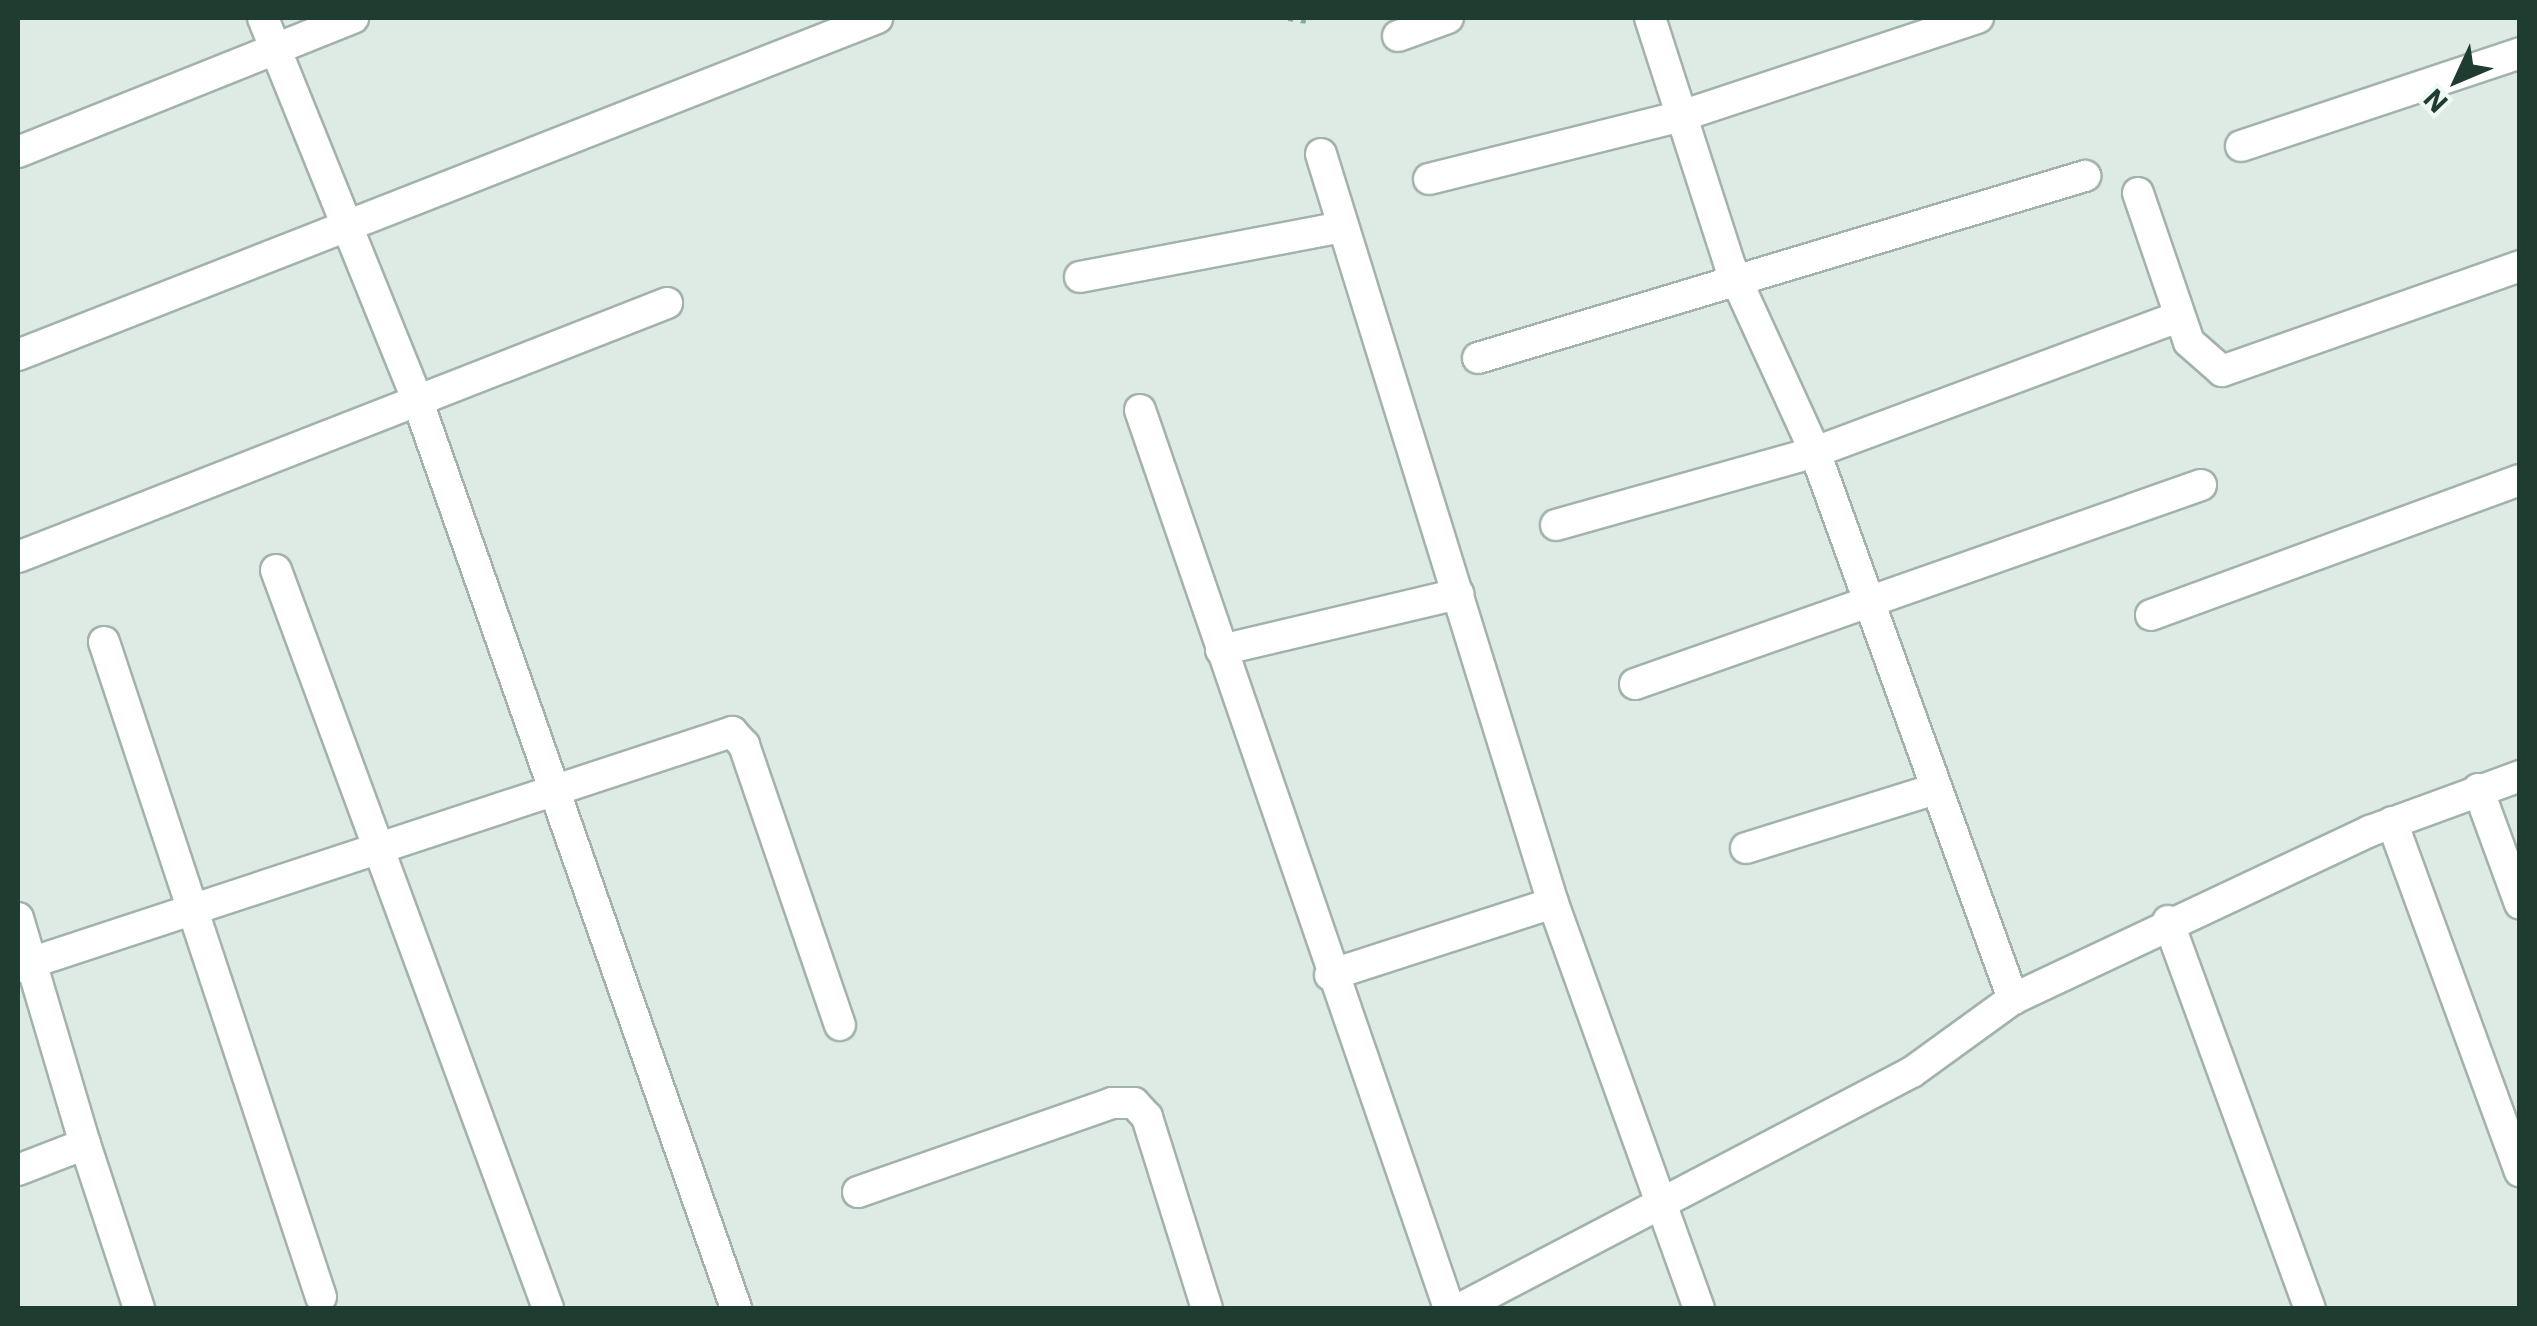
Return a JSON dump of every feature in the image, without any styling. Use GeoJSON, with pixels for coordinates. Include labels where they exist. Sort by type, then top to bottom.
{"type":"FeatureCollection","features":[{"type":"Feature","properties":{"kind":"street"},"geometry":{"type":"LineString","coordinates":[[263,18],[417,398],[556,783],[736,1308]]}},
{"type":"Feature","properties":{"kind":"street"},"geometry":{"type":"LineString","coordinates":[[18,152],[353,18]]}},
{"type":"Feature","properties":{"kind":"street"},"geometry":{"type":"LineString","coordinates":[[18,355],[843,24],[876,18]]}},
{"type":"Feature","properties":{"kind":"street"},"geometry":{"type":"LineString","coordinates":[[1398,36],[1448,18]]}},
{"type":"Feature","properties":{"kind":"street"},"geometry":{"type":"LineString","coordinates":[[1650,18],[1678,117],[1738,283],[1815,452],[2014,998]]}},
{"type":"Feature","properties":{"kind":"street"},"geometry":{"type":"LineString","coordinates":[[1428,179],[1678,117],[1978,18]]}},
{"type":"Feature","properties":{"kind":"street"},"geometry":{"type":"LineString","coordinates":[[2242,146],[2520,53]]}},
{"type":"Feature","properties":{"kind":"street"},"geometry":{"type":"LineString","coordinates":[[1320,154],[1553,902],[1699,1308]]}},
{"type":"Feature","properties":{"kind":"street"},"geometry":{"type":"LineString","coordinates":[[1478,358],[2085,176]]}},
{"type":"Feature","properties":{"kind":"street"},"geometry":{"type":"LineString","coordinates":[[2138,193],[2189,342],[2222,372],[2520,266]]}},
{"type":"Feature","properties":{"kind":"street"},"geometry":{"type":"LineString","coordinates":[[1080,277],[1344,227]]}},
{"type":"Feature","properties":{"kind":"street"},"geometry":{"type":"LineString","coordinates":[[18,557],[667,303]]}},
{"type":"Feature","properties":{"kind":"street"},"geometry":{"type":"LineString","coordinates":[[1556,525],[1815,452],[2178,317]]}},
{"type":"Feature","properties":{"kind":"street"},"geometry":{"type":"LineString","coordinates":[[1140,410],[1330,975],[1449,1308]]}},
{"type":"Feature","properties":{"kind":"street"},"geometry":{"type":"LineString","coordinates":[[2150,615],[2520,480]]}},
{"type":"Feature","properties":{"kind":"street"},"geometry":{"type":"LineString","coordinates":[[1634,684],[1873,607],[2201,485]]}},
{"type":"Feature","properties":{"kind":"street"},"geometry":{"type":"LineString","coordinates":[[276,570],[548,1308]]}},
{"type":"Feature","properties":{"kind":"street"},"geometry":{"type":"LineString","coordinates":[[1221,650],[1458,594]]}},
{"type":"Feature","properties":{"kind":"street"},"geometry":{"type":"LineString","coordinates":[[104,642],[321,1297]]}},
{"type":"Feature","properties":{"kind":"street"},"geometry":{"type":"LineString","coordinates":[[24,964],[556,783],[732,732],[744,745],[840,1025]]}},
{"type":"Feature","properties":{"kind":"street"},"geometry":{"type":"LineString","coordinates":[[1476,1305],[1912,1072],[2014,998],[2168,922],[2392,822],[2520,776]]}},
{"type":"Feature","properties":{"kind":"street"},"geometry":{"type":"LineString","coordinates":[[2478,788],[2520,904]]}},
{"type":"Feature","properties":{"kind":"street"},"geometry":{"type":"LineString","coordinates":[[1746,848],[1935,789]]}},
{"type":"Feature","properties":{"kind":"street"},"geometry":{"type":"LineString","coordinates":[[2392,822],[2520,1170]]}},
{"type":"Feature","properties":{"kind":"street"},"geometry":{"type":"LineString","coordinates":[[1330,975],[1553,902]]}},
{"type":"Feature","properties":{"kind":"street"},"geometry":{"type":"LineString","coordinates":[[18,918],[24,964],[139,1308]]}},
{"type":"Feature","properties":{"kind":"street"},"geometry":{"type":"LineString","coordinates":[[2168,922],[2310,1308]]}},
{"type":"Feature","properties":{"kind":"street"},"geometry":{"type":"LineString","coordinates":[[858,1192],[1112,1103],[1134,1103],[1148,1117],[1207,1308]]}},
{"type":"Feature","properties":{"kind":"street"},"geometry":{"type":"LineString","coordinates":[[18,1170],[85,1144]]}},
{"type":"Feature","properties":{"kind":"path"},"geometry":{"type":"LineString","coordinates":[[1288,18],[1312,22]]}}]}
